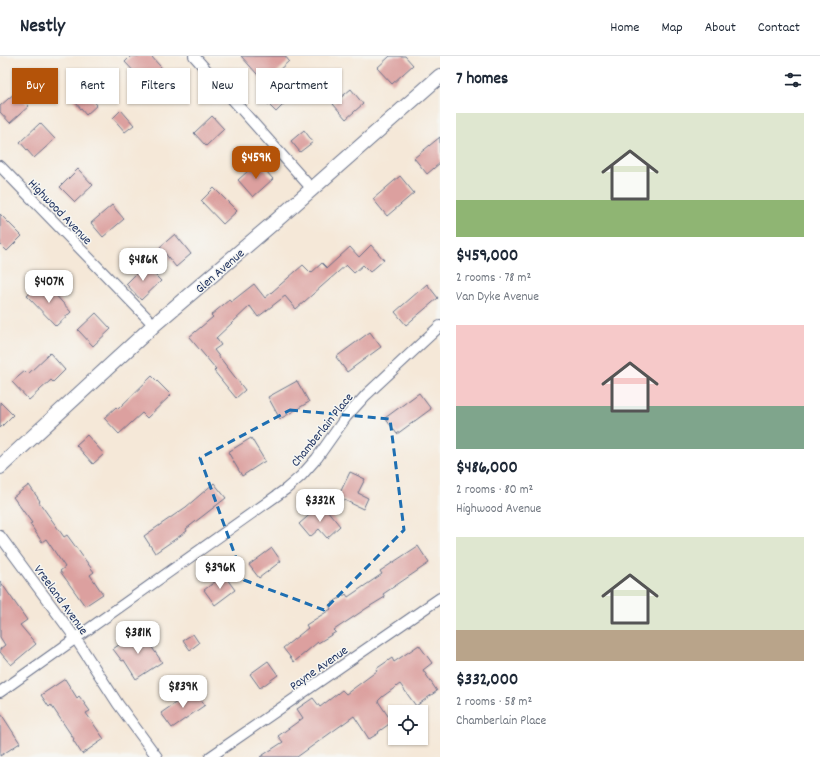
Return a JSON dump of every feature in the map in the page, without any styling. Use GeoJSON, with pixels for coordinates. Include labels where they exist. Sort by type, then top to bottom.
{"type":"FeatureCollection","features":[{"type":"Feature","properties":{"kind":"street"},"geometry":{"type":"LineString","coordinates":[[194,56],[312,189]]}},
{"type":"Feature","properties":{"kind":"street","name":"Glen Avenue"},"geometry":{"type":"LineString","coordinates":[[0,466],[154,326],[440,76]]}},
{"type":"Feature","properties":{"kind":"street","name":"Highwood Avenue"},"geometry":{"type":"LineString","coordinates":[[0,166],[154,326]]}},
{"type":"Feature","properties":{"kind":"street","name":"Chamberlain Place"},"geometry":{"type":"LineString","coordinates":[[0,692],[286,489],[317,458],[346,417],[366,395],[440,326]]}},
{"type":"Feature","properties":{"kind":"street","name":"Vreeland Avenue"},"geometry":{"type":"LineString","coordinates":[[0,536],[76,639],[118,704],[157,757]]}},
{"type":"Feature","properties":{"kind":"street","name":"Payne Avenue"},"geometry":{"type":"LineString","coordinates":[[210,757],[440,598]]}},
{"type":"Feature","properties":{"kind":"highlighted area"},"geometry":{"type":"Polygon","coordinates":[[[290,410],[390,419],[404,530],[324,610],[244,580],[200,458],[290,410]]]}},
{"type":"Feature","properties":{"kind":"building"},"geometry":{"type":"Polygon","coordinates":[[[131,56],[151,56],[162,68],[131,68],[125,62],[131,56]]]}},
{"type":"Feature","properties":{"kind":"building"},"geometry":{"type":"Polygon","coordinates":[[[241,56],[285,56],[289,61],[281,68],[256,68],[256,73],[241,56]]]}},
{"type":"Feature","properties":{"kind":"building"},"geometry":{"type":"Polygon","coordinates":[[[390,56],[405,56],[413,65],[392,84],[377,68],[390,56]]]}},
{"type":"Feature","properties":{"kind":"building"},"geometry":{"type":"Polygon","coordinates":[[[351,89],[363,104],[346,119],[333,104],[342,104],[342,96],[351,89]]]}},
{"type":"Feature","properties":{"kind":"building"},"geometry":{"type":"Polygon","coordinates":[[[12,96],[12,104],[27,104],[29,106],[10,123],[0,112],[0,106],[12,96]]]}},
{"type":"Feature","properties":{"kind":"building"},"geometry":{"type":"Polygon","coordinates":[[[77,104],[96,104],[97,105],[86,115],[77,104]]]}},
{"type":"Feature","properties":{"kind":"building"},"geometry":{"type":"Polygon","coordinates":[[[268,104],[284,104],[276,112],[268,104]]]}},
{"type":"Feature","properties":{"kind":"building"},"geometry":{"type":"Polygon","coordinates":[[[121,110],[134,125],[125,132],[113,118],[121,110]]]}},
{"type":"Feature","properties":{"kind":"building"},"geometry":{"type":"Polygon","coordinates":[[[212,116],[224,129],[206,146],[194,133],[212,116]]]}},
{"type":"Feature","properties":{"kind":"building"},"geometry":{"type":"Polygon","coordinates":[[[40,123],[55,139],[34,158],[20,142],[40,123]]]}},
{"type":"Feature","properties":{"kind":"building"},"geometry":{"type":"Polygon","coordinates":[[[304,130],[313,142],[300,152],[291,141],[304,130]]]}},
{"type":"Feature","properties":{"kind":"building"},"geometry":{"type":"Polygon","coordinates":[[[440,137],[440,163],[427,174],[414,158],[440,137]]]}},
{"type":"Feature","properties":{"kind":"building"},"geometry":{"type":"Polygon","coordinates":[[[258,162],[273,179],[253,197],[238,180],[258,162]]]}},
{"type":"Feature","properties":{"kind":"building"},"geometry":{"type":"Polygon","coordinates":[[[78,169],[93,185],[75,202],[60,187],[78,169]]]}},
{"type":"Feature","properties":{"kind":"building"},"geometry":{"type":"Polygon","coordinates":[[[400,176],[414,193],[387,216],[373,199],[400,176]]]}},
{"type":"Feature","properties":{"kind":"building"},"geometry":{"type":"Polygon","coordinates":[[[214,188],[237,211],[223,224],[201,201],[214,188]]]}},
{"type":"Feature","properties":{"kind":"building"},"geometry":{"type":"Polygon","coordinates":[[[112,205],[124,219],[103,237],[91,223],[112,205]]]}},
{"type":"Feature","properties":{"kind":"building"},"geometry":{"type":"Polygon","coordinates":[[[0,214],[22,236],[7,251],[0,244],[0,214]]]}},
{"type":"Feature","properties":{"kind":"building"},"geometry":{"type":"Polygon","coordinates":[[[175,234],[191,254],[176,267],[160,247],[175,234]]]}},
{"type":"Feature","properties":{"kind":"building"},"geometry":{"type":"Polygon","coordinates":[[[371,245],[384,260],[370,272],[363,265],[354,273],[346,265],[296,309],[285,296],[258,317],[250,306],[216,338],[221,345],[214,350],[245,390],[236,398],[214,371],[216,369],[189,337],[213,317],[211,315],[229,300],[231,302],[254,284],[265,298],[303,265],[311,273],[322,263],[327,268],[350,247],[359,257],[371,245]]]}},
{"type":"Feature","properties":{"kind":"building"},"geometry":{"type":"Polygon","coordinates":[[[145,265],[161,281],[141,300],[126,284],[145,265]]]}},
{"type":"Feature","properties":{"kind":"building"},"geometry":{"type":"Polygon","coordinates":[[[43,281],[71,312],[56,326],[27,296],[43,281]]]}},
{"type":"Feature","properties":{"kind":"building"},"geometry":{"type":"Polygon","coordinates":[[[427,284],[438,298],[406,325],[395,312],[427,284]]]}},
{"type":"Feature","properties":{"kind":"building"},"geometry":{"type":"Polygon","coordinates":[[[96,313],[111,329],[93,346],[78,330],[96,313]]]}},
{"type":"Feature","properties":{"kind":"building"},"geometry":{"type":"Polygon","coordinates":[[[370,332],[381,347],[347,372],[336,357],[370,332]]]}},
{"type":"Feature","properties":{"kind":"building"},"geometry":{"type":"Polygon","coordinates":[[[50,353],[65,370],[53,382],[51,380],[29,400],[12,382],[25,371],[28,374],[50,353]]]}},
{"type":"Feature","properties":{"kind":"building"},"geometry":{"type":"Polygon","coordinates":[[[152,376],[171,395],[147,418],[142,413],[119,434],[104,418],[116,407],[118,409],[152,376]]]}},
{"type":"Feature","properties":{"kind":"building"},"geometry":{"type":"Polygon","coordinates":[[[297,381],[309,402],[280,419],[268,397],[297,381]]]}},
{"type":"Feature","properties":{"kind":"building"},"geometry":{"type":"Polygon","coordinates":[[[419,393],[431,409],[397,434],[385,418],[419,393]]]}},
{"type":"Feature","properties":{"kind":"building"},"geometry":{"type":"Polygon","coordinates":[[[0,402],[13,415],[0,428],[0,402]]]}},
{"type":"Feature","properties":{"kind":"building"},"geometry":{"type":"Polygon","coordinates":[[[87,435],[104,454],[93,464],[76,445],[87,435]]]}},
{"type":"Feature","properties":{"kind":"building"},"geometry":{"type":"Polygon","coordinates":[[[251,438],[265,461],[242,476],[228,452],[251,438]]]}},
{"type":"Feature","properties":{"kind":"building"},"geometry":{"type":"Polygon","coordinates":[[[350,472],[365,479],[358,493],[368,498],[363,509],[338,497],[350,472]]]}},
{"type":"Feature","properties":{"kind":"building"},"geometry":{"type":"Polygon","coordinates":[[[214,483],[226,498],[186,529],[187,531],[155,553],[144,536],[186,507],[214,483]]]}},
{"type":"Feature","properties":{"kind":"building"},"geometry":{"type":"Polygon","coordinates":[[[29,485],[64,537],[67,535],[94,572],[90,575],[103,594],[85,606],[60,571],[65,567],[46,539],[42,542],[30,524],[32,523],[13,497],[29,485]]]}},
{"type":"Feature","properties":{"kind":"building"},"geometry":{"type":"Polygon","coordinates":[[[322,504],[340,526],[327,538],[319,529],[310,537],[299,524],[322,504]]]}},
{"type":"Feature","properties":{"kind":"building"},"geometry":{"type":"Polygon","coordinates":[[[418,546],[429,563],[383,594],[385,597],[334,630],[336,632],[318,642],[294,662],[283,648],[308,628],[306,625],[331,609],[329,605],[346,594],[348,597],[382,574],[380,571],[418,546]]]}},
{"type":"Feature","properties":{"kind":"building"},"geometry":{"type":"Polygon","coordinates":[[[272,548],[281,561],[259,578],[249,565],[272,548]]]}},
{"type":"Feature","properties":{"kind":"building"},"geometry":{"type":"Polygon","coordinates":[[[224,575],[235,590],[215,605],[204,590],[224,575]]]}},
{"type":"Feature","properties":{"kind":"building"},"geometry":{"type":"Polygon","coordinates":[[[0,581],[27,620],[20,625],[36,644],[11,665],[0,652],[0,649],[5,645],[0,637],[0,581]]]}},
{"type":"Feature","properties":{"kind":"building"},"geometry":{"type":"Polygon","coordinates":[[[140,630],[162,662],[136,679],[124,660],[122,661],[113,649],[140,630]]]}},
{"type":"Feature","properties":{"kind":"building"},"geometry":{"type":"Polygon","coordinates":[[[193,634],[199,643],[190,650],[183,640],[193,634]]]}},
{"type":"Feature","properties":{"kind":"building"},"geometry":{"type":"Polygon","coordinates":[[[419,645],[432,663],[423,670],[437,691],[415,705],[400,684],[378,701],[388,716],[388,725],[369,739],[354,716],[297,757],[260,757],[283,742],[278,736],[303,718],[297,709],[313,698],[320,707],[342,690],[346,694],[392,658],[394,662],[419,645]]]}},
{"type":"Feature","properties":{"kind":"building"},"geometry":{"type":"Polygon","coordinates":[[[268,661],[278,675],[260,688],[250,674],[268,661]]]}},
{"type":"Feature","properties":{"kind":"building"},"geometry":{"type":"Polygon","coordinates":[[[65,679],[77,698],[79,696],[90,711],[86,713],[104,739],[82,754],[73,740],[74,739],[51,705],[49,707],[41,695],[65,679]]]}},
{"type":"Feature","properties":{"kind":"building"},"geometry":{"type":"Polygon","coordinates":[[[194,690],[205,705],[172,728],[161,713],[194,690]]]}},
{"type":"Feature","properties":{"kind":"building"},"geometry":{"type":"Polygon","coordinates":[[[0,712],[20,743],[0,756],[0,712]]]}}]}
